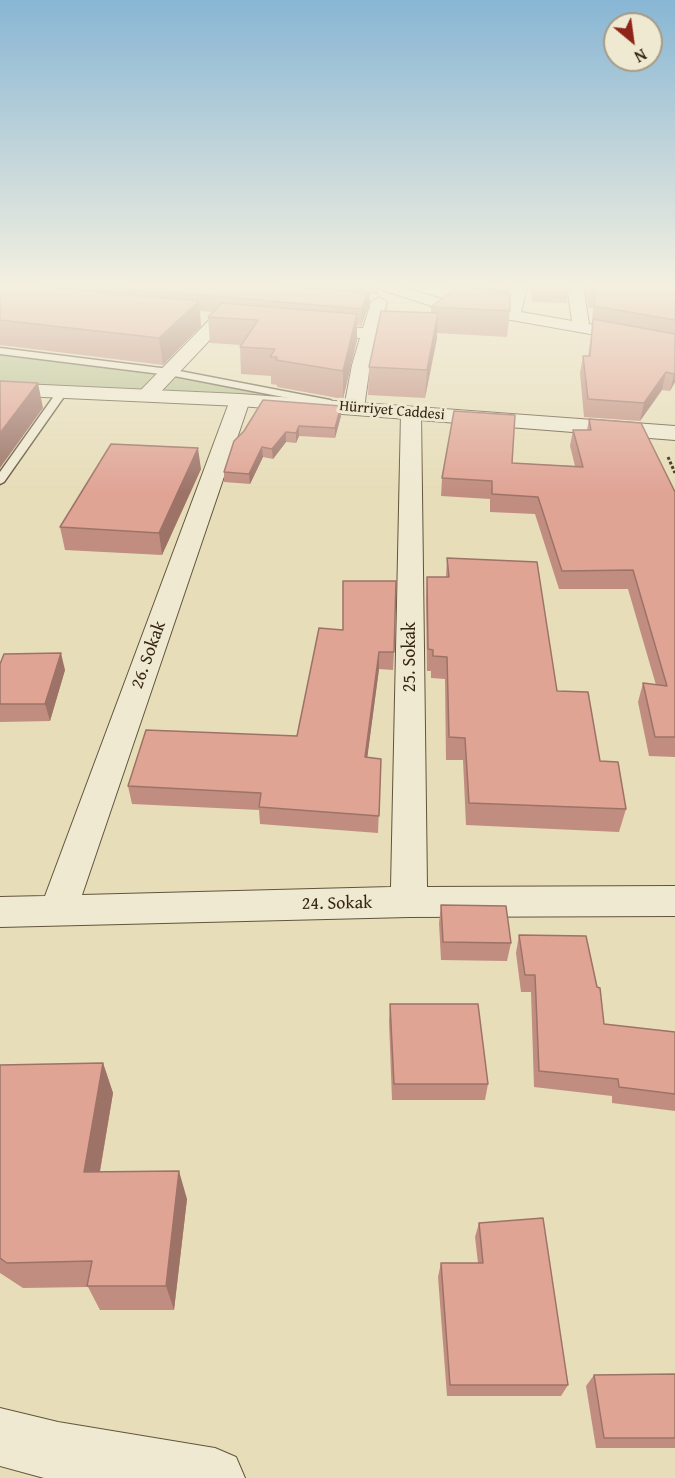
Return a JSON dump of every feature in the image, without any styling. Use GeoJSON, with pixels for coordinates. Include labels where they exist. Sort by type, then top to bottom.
{"type":"FeatureCollection","features":[{"type":"Feature","properties":{"kind":"street"},"geometry":{"type":"LineString","coordinates":[[147,395],[188,354]]}},
{"type":"Feature","properties":{"kind":"street"},"geometry":{"type":"LineString","coordinates":[[354,408],[364,354]]}},
{"type":"Feature","properties":{"kind":"street","name":"Hürriyet Caddesi"},"geometry":{"type":"LineString","coordinates":[[0,389],[240,400],[675,433]]}},
{"type":"Feature","properties":{"kind":"street","name":"26. Sokak"},"geometry":{"type":"LineString","coordinates":[[58,911],[240,400]]}},
{"type":"Feature","properties":{"kind":"street","name":"25. Sokak"},"geometry":{"type":"LineString","coordinates":[[409,902],[411,413]]}},
{"type":"Feature","properties":{"kind":"street","name":"24. Sokak"},"geometry":{"type":"LineString","coordinates":[[0,912],[409,902],[675,901]]}},
{"type":"Feature","properties":{"kind":"street"},"geometry":{"type":"LineString","coordinates":[[0,1437],[58,1452],[215,1478]]}},
{"type":"Feature","properties":{"kind":"lane"},"geometry":{"type":"LineString","coordinates":[[24,354],[169,372],[354,408]]}},
{"type":"Feature","properties":{"kind":"lane"},"geometry":{"type":"LineString","coordinates":[[0,480],[63,391]]}},
{"type":"Feature","properties":{"kind":"green space"},"geometry":{"type":"Polygon","coordinates":[[[0,354],[24,354],[169,372],[354,408],[0,389],[0,354]]]}},
{"type":"Feature","properties":{"kind":"building"},"geometry":{"type":"Polygon","coordinates":[[[272,354],[347,354],[343,371],[276,360],[277,357],[270,357],[272,354]]]}},
{"type":"Feature","properties":{"kind":"building"},"geometry":{"type":"Polygon","coordinates":[[[372,354],[430,354],[427,370],[369,367],[372,354]]]}},
{"type":"Feature","properties":{"kind":"building"},"geometry":{"type":"Polygon","coordinates":[[[590,354],[675,354],[675,372],[674,374],[666,372],[644,403],[588,399],[583,356],[590,356],[590,354]]]}},
{"type":"Feature","properties":{"kind":"building"},"geometry":{"type":"Polygon","coordinates":[[[0,381],[38,383],[0,433],[0,381]]]}},
{"type":"Feature","properties":{"kind":"building"},"geometry":{"type":"Polygon","coordinates":[[[263,400],[341,406],[335,428],[299,426],[296,433],[286,432],[272,449],[262,447],[249,474],[224,472],[234,441],[244,431],[263,400]]]}},
{"type":"Feature","properties":{"kind":"building"},"geometry":{"type":"Polygon","coordinates":[[[454,411],[515,415],[512,463],[583,467],[573,430],[591,430],[589,419],[641,423],[675,492],[675,737],[655,737],[643,683],[667,686],[633,570],[562,571],[538,497],[492,494],[492,481],[442,478],[454,411]]]}},
{"type":"Feature","properties":{"kind":"building"},"geometry":{"type":"Polygon","coordinates":[[[111,444],[198,448],[159,533],[60,527],[111,444]]]}},
{"type":"Feature","properties":{"kind":"building"},"geometry":{"type":"Polygon","coordinates":[[[447,558],[537,562],[557,691],[588,692],[600,761],[618,762],[626,809],[469,803],[465,738],[449,737],[447,657],[433,656],[433,650],[428,649],[427,577],[449,577],[447,558]]]}},
{"type":"Feature","properties":{"kind":"building"},"geometry":{"type":"Polygon","coordinates":[[[343,581],[396,581],[394,652],[379,652],[365,757],[381,759],[379,816],[259,807],[261,793],[128,786],[146,730],[297,736],[319,628],[343,630],[343,581]]]}},
{"type":"Feature","properties":{"kind":"building"},"geometry":{"type":"Polygon","coordinates":[[[61,653],[45,704],[0,704],[0,664],[4,654],[61,653]]]}},
{"type":"Feature","properties":{"kind":"building"},"geometry":{"type":"Polygon","coordinates":[[[441,905],[506,906],[511,943],[443,942],[441,905]]]}},
{"type":"Feature","properties":{"kind":"building"},"geometry":{"type":"Polygon","coordinates":[[[519,935],[586,936],[597,987],[600,988],[604,1024],[675,1032],[675,1094],[619,1087],[618,1079],[539,1071],[535,975],[525,975],[519,935]]]}},
{"type":"Feature","properties":{"kind":"building"},"geometry":{"type":"Polygon","coordinates":[[[390,1004],[478,1004],[488,1084],[394,1084],[390,1004]]]}},
{"type":"Feature","properties":{"kind":"building"},"geometry":{"type":"Polygon","coordinates":[[[103,1063],[84,1172],[179,1171],[166,1286],[87,1286],[92,1261],[7,1263],[0,1258],[0,1065],[103,1063]]]}},
{"type":"Feature","properties":{"kind":"building"},"geometry":{"type":"Polygon","coordinates":[[[543,1218],[568,1385],[450,1385],[441,1263],[483,1263],[479,1223],[543,1218]]]}},
{"type":"Feature","properties":{"kind":"building"},"geometry":{"type":"Polygon","coordinates":[[[675,1374],[675,1438],[604,1438],[594,1375],[675,1374]]]}}]}
